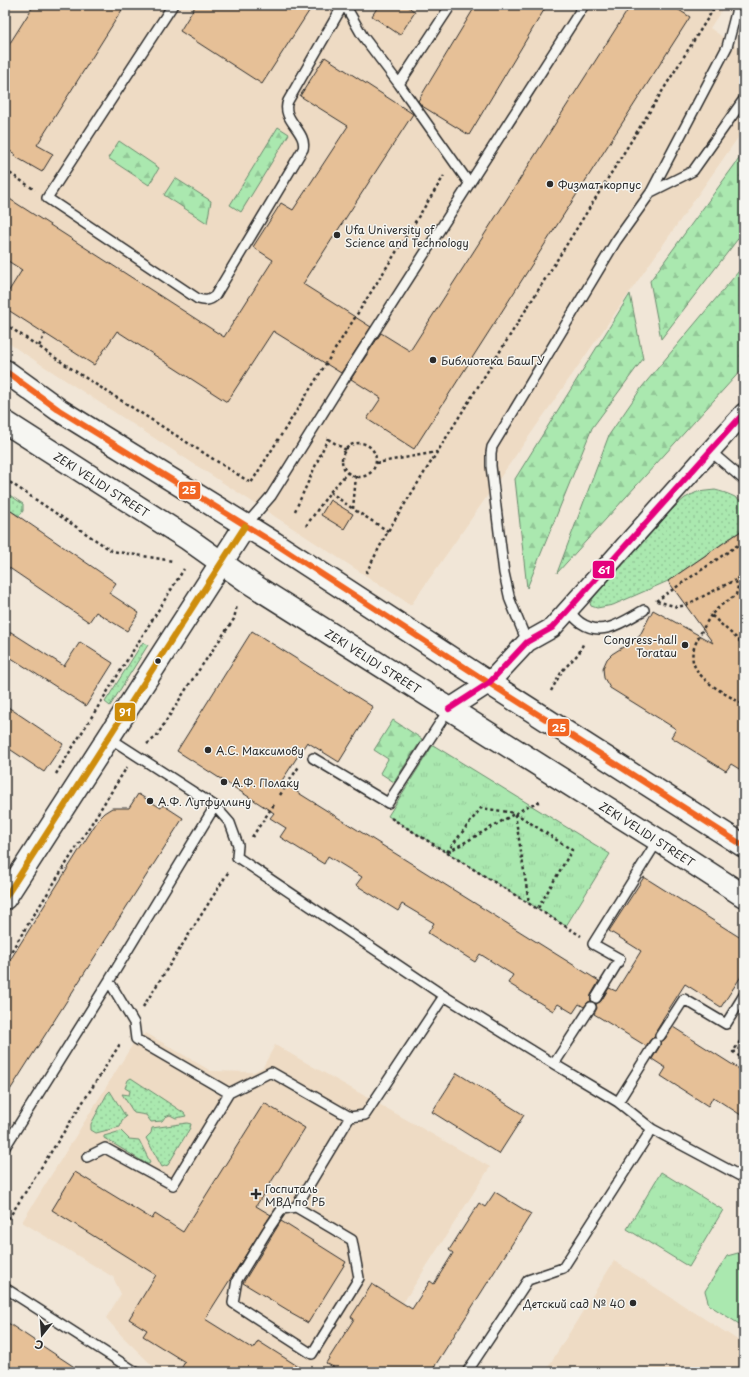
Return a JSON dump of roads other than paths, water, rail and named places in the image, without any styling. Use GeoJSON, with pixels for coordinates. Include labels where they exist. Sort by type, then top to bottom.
{"type":"FeatureCollection","features":[{"type":"Feature","properties":{"kind":"main road"},"geometry":{"type":"LineString","coordinates":[[5,371],[59,410],[281,547],[489,683],[744,846]]}},
{"type":"Feature","properties":{"kind":"main road","name":"ZEKI VELIDI STREET"},"geometry":{"type":"LineString","coordinates":[[5,422],[188,539],[250,583],[658,840],[744,896]]}},
{"type":"Feature","properties":{"kind":"main road"},"geometry":{"type":"LineString","coordinates":[[5,898],[245,526]]}},
{"type":"Feature","properties":{"kind":"street"},"geometry":{"type":"LineString","coordinates":[[449,708],[489,683],[527,642],[552,628],[744,413]]}},
{"type":"Feature","properties":{"kind":"lane"},"geometry":{"type":"LineString","coordinates":[[173,5],[47,198],[198,299],[202,301],[212,299],[215,296],[304,147],[302,136],[296,129],[285,107],[344,5],[362,36],[399,84],[470,183]]}},
{"type":"Feature","properties":{"kind":"lane"},"geometry":{"type":"LineString","coordinates":[[399,84],[451,5]]}},
{"type":"Feature","properties":{"kind":"lane"},"geometry":{"type":"LineString","coordinates":[[245,526],[271,496],[584,5]]}},
{"type":"Feature","properties":{"kind":"lane"},"geometry":{"type":"LineString","coordinates":[[527,642],[510,600],[504,573],[491,466],[492,447],[616,241],[650,192],[727,47],[738,5]]}},
{"type":"Feature","properties":{"kind":"lane"},"geometry":{"type":"LineString","coordinates":[[650,192],[693,171],[744,100]]}},
{"type":"Feature","properties":{"kind":"lane"},"geometry":{"type":"LineString","coordinates":[[710,451],[744,480]]}},
{"type":"Feature","properties":{"kind":"lane"},"geometry":{"type":"LineString","coordinates":[[568,610],[580,622],[596,630],[605,629],[644,610]]}},
{"type":"Feature","properties":{"kind":"lane"},"geometry":{"type":"LineString","coordinates":[[313,758],[388,803],[449,708]]}},
{"type":"Feature","properties":{"kind":"lane"},"geometry":{"type":"LineString","coordinates":[[108,737],[215,806],[230,822],[238,844],[238,858],[444,996],[618,1102],[652,1128],[744,1178]]}},
{"type":"Feature","properties":{"kind":"lane"},"geometry":{"type":"LineString","coordinates":[[5,1147],[109,981],[215,806]]}},
{"type":"Feature","properties":{"kind":"lane"},"geometry":{"type":"LineString","coordinates":[[596,998],[620,959],[593,944],[658,840]]}},
{"type":"Feature","properties":{"kind":"lane"},"geometry":{"type":"LineString","coordinates":[[109,981],[134,1023],[136,1038],[229,1093]]}},
{"type":"Feature","properties":{"kind":"lane"},"geometry":{"type":"LineString","coordinates":[[618,1102],[684,998],[726,1024],[744,995]]}},
{"type":"Feature","properties":{"kind":"lane"},"geometry":{"type":"LineString","coordinates":[[87,1156],[104,1148],[172,1185],[229,1093],[271,1072],[350,1118],[365,1115],[444,996]]}},
{"type":"Feature","properties":{"kind":"lane"},"geometry":{"type":"LineString","coordinates":[[554,1064],[591,1007]]}},
{"type":"Feature","properties":{"kind":"lane"},"geometry":{"type":"LineString","coordinates":[[296,1207],[350,1118]]}},
{"type":"Feature","properties":{"kind":"lane"},"geometry":{"type":"LineString","coordinates":[[467,1372],[528,1280],[563,1268],[652,1128]]}},
{"type":"Feature","properties":{"kind":"lane"},"geometry":{"type":"LineString","coordinates":[[296,1207],[352,1240],[359,1278],[312,1354],[232,1303],[237,1280],[267,1231],[282,1209],[296,1207]]}},
{"type":"Feature","properties":{"kind":"lane"},"geometry":{"type":"LineString","coordinates":[[5,1288],[136,1372]]}},
{"type":"Feature","properties":{"kind":"place","name":"Физмат корпус"},"geometry":{"type":"Point","coordinates":[550,184]}},
{"type":"Feature","properties":{"kind":"place","name":"Ufa University of Science and Technology"},"geometry":{"type":"Point","coordinates":[337,235]}},
{"type":"Feature","properties":{"kind":"place","name":"Библиотека БашГУ"},"geometry":{"type":"Point","coordinates":[433,360]}},
{"type":"Feature","properties":{"kind":"place","name":"Congress-hall Toratau"},"geometry":{"type":"Point","coordinates":[685,645]}},
{"type":"Feature","properties":{"kind":"place","name":"А.С. Максимову"},"geometry":{"type":"Point","coordinates":[208,750]}},
{"type":"Feature","properties":{"kind":"place","name":"А.Ф. Полаку"},"geometry":{"type":"Point","coordinates":[224,782]}},
{"type":"Feature","properties":{"kind":"place","name":"А.Ф. Лутфуллину"},"geometry":{"type":"Point","coordinates":[150,801]}},
{"type":"Feature","properties":{"kind":"place","name":"Госпиталь МВД по РБ"},"geometry":{"type":"Point","coordinates":[256,1194]}},
{"type":"Feature","properties":{"kind":"place","name":"Детский сад № 40"},"geometry":{"type":"Point","coordinates":[633,1303]}}]}
